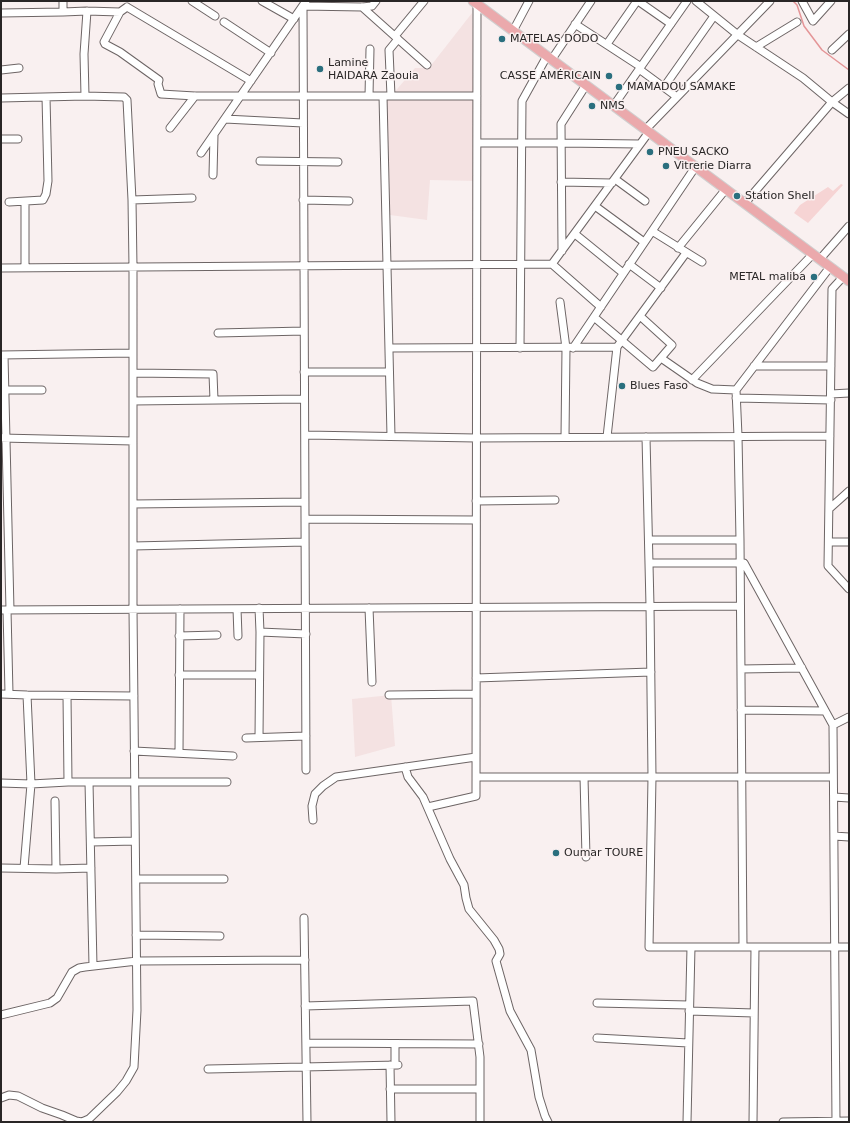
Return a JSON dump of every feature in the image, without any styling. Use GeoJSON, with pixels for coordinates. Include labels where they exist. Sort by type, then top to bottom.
{"type":"FeatureCollection","features":[{"type":"Feature","properties":{"kind":"main road"},"geometry":{"type":"LineString","coordinates":[[475,3],[846,279]]}},
{"type":"Feature","properties":{"kind":"street"},"geometry":{"type":"LineString","coordinates":[[63,1],[63,12]]}},
{"type":"Feature","properties":{"kind":"street"},"geometry":{"type":"LineString","coordinates":[[192,1],[215,16]]}},
{"type":"Feature","properties":{"kind":"street"},"geometry":{"type":"LineString","coordinates":[[262,1],[294,19]]}},
{"type":"Feature","properties":{"kind":"street"},"geometry":{"type":"LineString","coordinates":[[304,4],[362,7],[372,6],[376,1]]}},
{"type":"Feature","properties":{"kind":"street"},"geometry":{"type":"LineString","coordinates":[[391,96],[389,50],[396,37],[424,1]]}},
{"type":"Feature","properties":{"kind":"street"},"geometry":{"type":"LineString","coordinates":[[513,31],[529,1]]}},
{"type":"Feature","properties":{"kind":"street"},"geometry":{"type":"LineString","coordinates":[[607,44],[638,1],[671,24]]}},
{"type":"Feature","properties":{"kind":"street"},"geometry":{"type":"LineString","coordinates":[[614,105],[687,1]]}},
{"type":"Feature","properties":{"kind":"street"},"geometry":{"type":"LineString","coordinates":[[696,1],[738,35],[803,78],[849,114]]}},
{"type":"Feature","properties":{"kind":"street"},"geometry":{"type":"LineString","coordinates":[[552,264],[648,131],[677,97],[770,1]]}},
{"type":"Feature","properties":{"kind":"street"},"geometry":{"type":"LineString","coordinates":[[802,1],[813,21],[831,1]]}},
{"type":"Feature","properties":{"kind":"street"},"geometry":{"type":"LineString","coordinates":[[520,348],[522,101],[549,57],[575,24],[588,2]]}},
{"type":"Feature","properties":{"kind":"street"},"geometry":{"type":"LineString","coordinates":[[428,807],[476,796],[477,96],[475,3]]}},
{"type":"Feature","properties":{"kind":"street"},"geometry":{"type":"LineString","coordinates":[[251,81],[127,4],[120,12],[104,42],[159,80],[160,94],[195,96],[477,96]]}},
{"type":"Feature","properties":{"kind":"street"},"geometry":{"type":"LineString","coordinates":[[201,153],[304,4]]}},
{"type":"Feature","properties":{"kind":"street"},"geometry":{"type":"LineString","coordinates":[[304,4],[303,162],[306,770]]}},
{"type":"Feature","properties":{"kind":"street"},"geometry":{"type":"LineString","coordinates":[[362,7],[427,65]]}},
{"type":"Feature","properties":{"kind":"street"},"geometry":{"type":"LineString","coordinates":[[85,96],[84,54],[87,11]]}},
{"type":"Feature","properties":{"kind":"street"},"geometry":{"type":"LineString","coordinates":[[1,13],[87,11],[120,12]]}},
{"type":"Feature","properties":{"kind":"street"},"geometry":{"type":"LineString","coordinates":[[664,87],[714,16]]}},
{"type":"Feature","properties":{"kind":"street"},"geometry":{"type":"LineString","coordinates":[[224,22],[270,53]]}},
{"type":"Feature","properties":{"kind":"street"},"geometry":{"type":"LineString","coordinates":[[756,47],[797,22]]}},
{"type":"Feature","properties":{"kind":"street"},"geometry":{"type":"LineString","coordinates":[[575,24],[607,44],[677,97]]}},
{"type":"Feature","properties":{"kind":"street"},"geometry":{"type":"LineString","coordinates":[[832,50],[849,34]]}},
{"type":"Feature","properties":{"kind":"street"},"geometry":{"type":"LineString","coordinates":[[369,96],[370,49]]}},
{"type":"Feature","properties":{"kind":"street"},"geometry":{"type":"LineString","coordinates":[[1,70],[19,68]]}},
{"type":"Feature","properties":{"kind":"street"},"geometry":{"type":"LineString","coordinates":[[562,251],[561,124],[586,85]]}},
{"type":"Feature","properties":{"kind":"street"},"geometry":{"type":"LineString","coordinates":[[745,203],[832,102],[849,88]]}},
{"type":"Feature","properties":{"kind":"street"},"geometry":{"type":"LineString","coordinates":[[1,98],[85,96],[124,97],[127,100],[132,200],[133,267],[133,609],[137,961],[137,1010],[134,1067],[126,1081],[117,1092],[89,1119],[82,1122],[42,1108],[18,1096],[9,1095],[1,1098]]}},
{"type":"Feature","properties":{"kind":"street"},"geometry":{"type":"LineString","coordinates":[[170,128],[195,96]]}},
{"type":"Feature","properties":{"kind":"street"},"geometry":{"type":"LineString","coordinates":[[383,96],[391,436]]}},
{"type":"Feature","properties":{"kind":"street"},"geometry":{"type":"LineString","coordinates":[[9,202],[43,200],[46,194],[48,181],[46,97]]}},
{"type":"Feature","properties":{"kind":"street"},"geometry":{"type":"LineString","coordinates":[[225,119],[303,123]]}},
{"type":"Feature","properties":{"kind":"street"},"geometry":{"type":"LineString","coordinates":[[213,175],[214,135]]}},
{"type":"Feature","properties":{"kind":"street"},"geometry":{"type":"LineString","coordinates":[[1,139],[18,139]]}},
{"type":"Feature","properties":{"kind":"street"},"geometry":{"type":"LineString","coordinates":[[477,143],[640,144]]}},
{"type":"Feature","properties":{"kind":"street"},"geometry":{"type":"LineString","coordinates":[[260,162],[338,162]]}},
{"type":"Feature","properties":{"kind":"street"},"geometry":{"type":"LineString","coordinates":[[570,348],[601,307],[696,166]]}},
{"type":"Feature","properties":{"kind":"street"},"geometry":{"type":"LineString","coordinates":[[561,182],[613,181],[645,201]]}},
{"type":"Feature","properties":{"kind":"street"},"geometry":{"type":"LineString","coordinates":[[678,248],[726,189]]}},
{"type":"Feature","properties":{"kind":"street"},"geometry":{"type":"LineString","coordinates":[[132,200],[192,198]]}},
{"type":"Feature","properties":{"kind":"street"},"geometry":{"type":"LineString","coordinates":[[304,200],[349,201]]}},
{"type":"Feature","properties":{"kind":"street"},"geometry":{"type":"LineString","coordinates":[[25,202],[26,268]]}},
{"type":"Feature","properties":{"kind":"street"},"geometry":{"type":"LineString","coordinates":[[595,206],[644,242]]}},
{"type":"Feature","properties":{"kind":"street"},"geometry":{"type":"LineString","coordinates":[[692,380],[849,226]]}},
{"type":"Feature","properties":{"kind":"street"},"geometry":{"type":"LineString","coordinates":[[652,231],[702,262]]}},
{"type":"Feature","properties":{"kind":"street"},"geometry":{"type":"LineString","coordinates":[[575,234],[623,273]]}},
{"type":"Feature","properties":{"kind":"street"},"geometry":{"type":"LineString","coordinates":[[607,437],[617,347],[686,253]]}},
{"type":"Feature","properties":{"kind":"street"},"geometry":{"type":"LineString","coordinates":[[1,268],[552,264],[601,307]]}},
{"type":"Feature","properties":{"kind":"street"},"geometry":{"type":"LineString","coordinates":[[629,264],[661,288]]}},
{"type":"Feature","properties":{"kind":"street"},"geometry":{"type":"LineString","coordinates":[[743,947],[740,540],[736,390],[830,267]]}},
{"type":"Feature","properties":{"kind":"street"},"geometry":{"type":"LineString","coordinates":[[846,279],[832,289],[828,566],[849,589]]}},
{"type":"Feature","properties":{"kind":"street"},"geometry":{"type":"LineString","coordinates":[[560,302],[570,348],[565,437]]}},
{"type":"Feature","properties":{"kind":"street"},"geometry":{"type":"LineString","coordinates":[[594,317],[653,367],[672,345],[640,316]]}},
{"type":"Feature","properties":{"kind":"street"},"geometry":{"type":"LineString","coordinates":[[218,333],[304,330]]}},
{"type":"Feature","properties":{"kind":"street"},"geometry":{"type":"LineString","coordinates":[[389,348],[617,347]]}},
{"type":"Feature","properties":{"kind":"street"},"geometry":{"type":"LineString","coordinates":[[9,694],[6,610],[2,355],[133,353]]}},
{"type":"Feature","properties":{"kind":"street"},"geometry":{"type":"LineString","coordinates":[[661,358],[697,383],[712,388],[736,390]]}},
{"type":"Feature","properties":{"kind":"street"},"geometry":{"type":"LineString","coordinates":[[754,366],[831,366]]}},
{"type":"Feature","properties":{"kind":"street"},"geometry":{"type":"LineString","coordinates":[[304,372],[389,372]]}},
{"type":"Feature","properties":{"kind":"street"},"geometry":{"type":"LineString","coordinates":[[133,373],[213,374],[214,400]]}},
{"type":"Feature","properties":{"kind":"street"},"geometry":{"type":"LineString","coordinates":[[3,390],[42,390]]}},
{"type":"Feature","properties":{"kind":"street"},"geometry":{"type":"LineString","coordinates":[[736,398],[831,397],[849,394]]}},
{"type":"Feature","properties":{"kind":"street"},"geometry":{"type":"LineString","coordinates":[[133,401],[304,399]]}},
{"type":"Feature","properties":{"kind":"street"},"geometry":{"type":"LineString","coordinates":[[305,435],[476,438],[830,436]]}},
{"type":"Feature","properties":{"kind":"street"},"geometry":{"type":"LineString","coordinates":[[646,437],[652,777],[649,948],[849,947]]}},
{"type":"Feature","properties":{"kind":"street"},"geometry":{"type":"LineString","coordinates":[[3,438],[133,441]]}},
{"type":"Feature","properties":{"kind":"street"},"geometry":{"type":"LineString","coordinates":[[829,509],[849,492]]}},
{"type":"Feature","properties":{"kind":"street"},"geometry":{"type":"LineString","coordinates":[[476,501],[555,500]]}},
{"type":"Feature","properties":{"kind":"street"},"geometry":{"type":"LineString","coordinates":[[133,504],[305,502]]}},
{"type":"Feature","properties":{"kind":"street"},"geometry":{"type":"LineString","coordinates":[[305,519],[476,520]]}},
{"type":"Feature","properties":{"kind":"street"},"geometry":{"type":"LineString","coordinates":[[649,540],[740,540]]}},
{"type":"Feature","properties":{"kind":"street"},"geometry":{"type":"LineString","coordinates":[[133,546],[305,542]]}},
{"type":"Feature","properties":{"kind":"street"},"geometry":{"type":"LineString","coordinates":[[829,542],[849,542]]}},
{"type":"Feature","properties":{"kind":"street"},"geometry":{"type":"LineString","coordinates":[[649,563],[744,563],[833,725],[836,1122]]}},
{"type":"Feature","properties":{"kind":"street"},"geometry":{"type":"LineString","coordinates":[[6,610],[740,606]]}},
{"type":"Feature","properties":{"kind":"street"},"geometry":{"type":"LineString","coordinates":[[237,608],[238,636]]}},
{"type":"Feature","properties":{"kind":"street"},"geometry":{"type":"LineString","coordinates":[[259,608],[259,737]]}},
{"type":"Feature","properties":{"kind":"street"},"geometry":{"type":"LineString","coordinates":[[369,608],[372,682]]}},
{"type":"Feature","properties":{"kind":"street"},"geometry":{"type":"LineString","coordinates":[[178,753],[180,609]]}},
{"type":"Feature","properties":{"kind":"street"},"geometry":{"type":"LineString","coordinates":[[260,632],[306,634]]}},
{"type":"Feature","properties":{"kind":"street"},"geometry":{"type":"LineString","coordinates":[[179,636],[218,636]]}},
{"type":"Feature","properties":{"kind":"street"},"geometry":{"type":"LineString","coordinates":[[740,670],[802,668]]}},
{"type":"Feature","properties":{"kind":"street"},"geometry":{"type":"LineString","coordinates":[[476,678],[651,672]]}},
{"type":"Feature","properties":{"kind":"street"},"geometry":{"type":"LineString","coordinates":[[179,675],[259,675]]}},
{"type":"Feature","properties":{"kind":"street"},"geometry":{"type":"LineString","coordinates":[[1,694],[134,696]]}},
{"type":"Feature","properties":{"kind":"street"},"geometry":{"type":"LineString","coordinates":[[389,695],[476,694]]}},
{"type":"Feature","properties":{"kind":"street"},"geometry":{"type":"LineString","coordinates":[[24,868],[31,784],[27,695]]}},
{"type":"Feature","properties":{"kind":"street"},"geometry":{"type":"LineString","coordinates":[[68,696],[68,782]]}},
{"type":"Feature","properties":{"kind":"street"},"geometry":{"type":"LineString","coordinates":[[741,710],[825,711]]}},
{"type":"Feature","properties":{"kind":"street"},"geometry":{"type":"LineString","coordinates":[[833,725],[849,717]]}},
{"type":"Feature","properties":{"kind":"street"},"geometry":{"type":"LineString","coordinates":[[246,738],[306,736]]}},
{"type":"Feature","properties":{"kind":"street"},"geometry":{"type":"LineString","coordinates":[[134,751],[233,756]]}},
{"type":"Feature","properties":{"kind":"street"},"geometry":{"type":"LineString","coordinates":[[313,820],[312,806],[315,794],[336,777],[476,758]]}},
{"type":"Feature","properties":{"kind":"street"},"geometry":{"type":"LineString","coordinates":[[405,767],[408,777],[423,796],[450,859],[464,885],[469,909],[494,940],[499,949],[500,954],[496,961],[510,1011],[530,1050],[539,1097],[548,1122]]}},
{"type":"Feature","properties":{"kind":"street"},"geometry":{"type":"LineString","coordinates":[[476,777],[834,777]]}},
{"type":"Feature","properties":{"kind":"street"},"geometry":{"type":"LineString","coordinates":[[584,777],[586,857]]}},
{"type":"Feature","properties":{"kind":"street"},"geometry":{"type":"LineString","coordinates":[[89,782],[93,966]]}},
{"type":"Feature","properties":{"kind":"street"},"geometry":{"type":"LineString","coordinates":[[1,783],[227,782]]}},
{"type":"Feature","properties":{"kind":"street"},"geometry":{"type":"LineString","coordinates":[[834,797],[849,798]]}},
{"type":"Feature","properties":{"kind":"street"},"geometry":{"type":"LineString","coordinates":[[55,801],[56,869]]}},
{"type":"Feature","properties":{"kind":"street"},"geometry":{"type":"LineString","coordinates":[[834,836],[849,837]]}},
{"type":"Feature","properties":{"kind":"street"},"geometry":{"type":"LineString","coordinates":[[91,842],[135,841]]}},
{"type":"Feature","properties":{"kind":"street"},"geometry":{"type":"LineString","coordinates":[[1,868],[91,868]]}},
{"type":"Feature","properties":{"kind":"street"},"geometry":{"type":"LineString","coordinates":[[136,879],[224,879]]}},
{"type":"Feature","properties":{"kind":"street"},"geometry":{"type":"LineString","coordinates":[[304,918],[307,1122]]}},
{"type":"Feature","properties":{"kind":"street"},"geometry":{"type":"LineString","coordinates":[[136,936],[220,936]]}},
{"type":"Feature","properties":{"kind":"street"},"geometry":{"type":"LineString","coordinates":[[752,1122],[754,947]]}},
{"type":"Feature","properties":{"kind":"street"},"geometry":{"type":"LineString","coordinates":[[686,1122],[691,948]]}},
{"type":"Feature","properties":{"kind":"street"},"geometry":{"type":"LineString","coordinates":[[1,1015],[50,1003],[57,998],[72,972],[79,968],[137,961],[305,960]]}},
{"type":"Feature","properties":{"kind":"street"},"geometry":{"type":"LineString","coordinates":[[306,1006],[473,1001],[480,1058],[480,1122]]}},
{"type":"Feature","properties":{"kind":"street"},"geometry":{"type":"LineString","coordinates":[[598,1003],[754,1013]]}},
{"type":"Feature","properties":{"kind":"street"},"geometry":{"type":"LineString","coordinates":[[597,1038],[688,1043]]}},
{"type":"Feature","properties":{"kind":"street"},"geometry":{"type":"LineString","coordinates":[[306,1043],[479,1044]]}},
{"type":"Feature","properties":{"kind":"street"},"geometry":{"type":"LineString","coordinates":[[391,1122],[390,1089],[394,1065],[395,1044]]}},
{"type":"Feature","properties":{"kind":"street"},"geometry":{"type":"LineString","coordinates":[[208,1069],[394,1065]]}},
{"type":"Feature","properties":{"kind":"street"},"geometry":{"type":"LineString","coordinates":[[390,1089],[480,1089]]}},
{"type":"Feature","properties":{"kind":"street"},"geometry":{"type":"LineString","coordinates":[[783,1122],[849,1121]]}},
{"type":"Feature","properties":{"kind":"shaded area"},"geometry":{"type":"Polygon","coordinates":[[[472,13],[477,181],[430,180],[427,220],[390,215],[387,101],[415,68],[429,68],[472,13]]]}},
{"type":"Feature","properties":{"kind":"shaded area"},"geometry":{"type":"Polygon","coordinates":[[[841,184],[843,185],[808,223],[794,213],[800,205],[828,187],[833,191],[841,184]]]}},
{"type":"Feature","properties":{"kind":"shaded area"},"geometry":{"type":"Polygon","coordinates":[[[391,695],[395,746],[355,757],[352,699],[391,695]]]}},
{"type":"Feature","properties":{"kind":"waterway"},"geometry":{"type":"LineString","coordinates":[[793,1],[797,5],[804,26],[822,50],[849,70]]}},
{"type":"Feature","properties":{"kind":"place","name":"MATELAS DODO"},"geometry":{"type":"Point","coordinates":[502,39]}},
{"type":"Feature","properties":{"kind":"place","name":"Lamine HAIDARA Zaouia"},"geometry":{"type":"Point","coordinates":[320,69]}},
{"type":"Feature","properties":{"kind":"place","name":"CASSE AMÉRICAIN"},"geometry":{"type":"Point","coordinates":[609,76]}},
{"type":"Feature","properties":{"kind":"place","name":"MAMADOU SAMAKE"},"geometry":{"type":"Point","coordinates":[619,87]}},
{"type":"Feature","properties":{"kind":"place","name":"NMS"},"geometry":{"type":"Point","coordinates":[592,106]}},
{"type":"Feature","properties":{"kind":"place","name":"PNEU SACKO"},"geometry":{"type":"Point","coordinates":[650,152]}},
{"type":"Feature","properties":{"kind":"place","name":"Vitrerie Diarra"},"geometry":{"type":"Point","coordinates":[666,166]}},
{"type":"Feature","properties":{"kind":"place","name":"Station Shell"},"geometry":{"type":"Point","coordinates":[737,196]}},
{"type":"Feature","properties":{"kind":"place","name":"METAL maliba"},"geometry":{"type":"Point","coordinates":[814,277]}},
{"type":"Feature","properties":{"kind":"place","name":"Blues Faso"},"geometry":{"type":"Point","coordinates":[622,386]}},
{"type":"Feature","properties":{"kind":"place","name":"Oumar TOURE"},"geometry":{"type":"Point","coordinates":[556,853]}}]}
